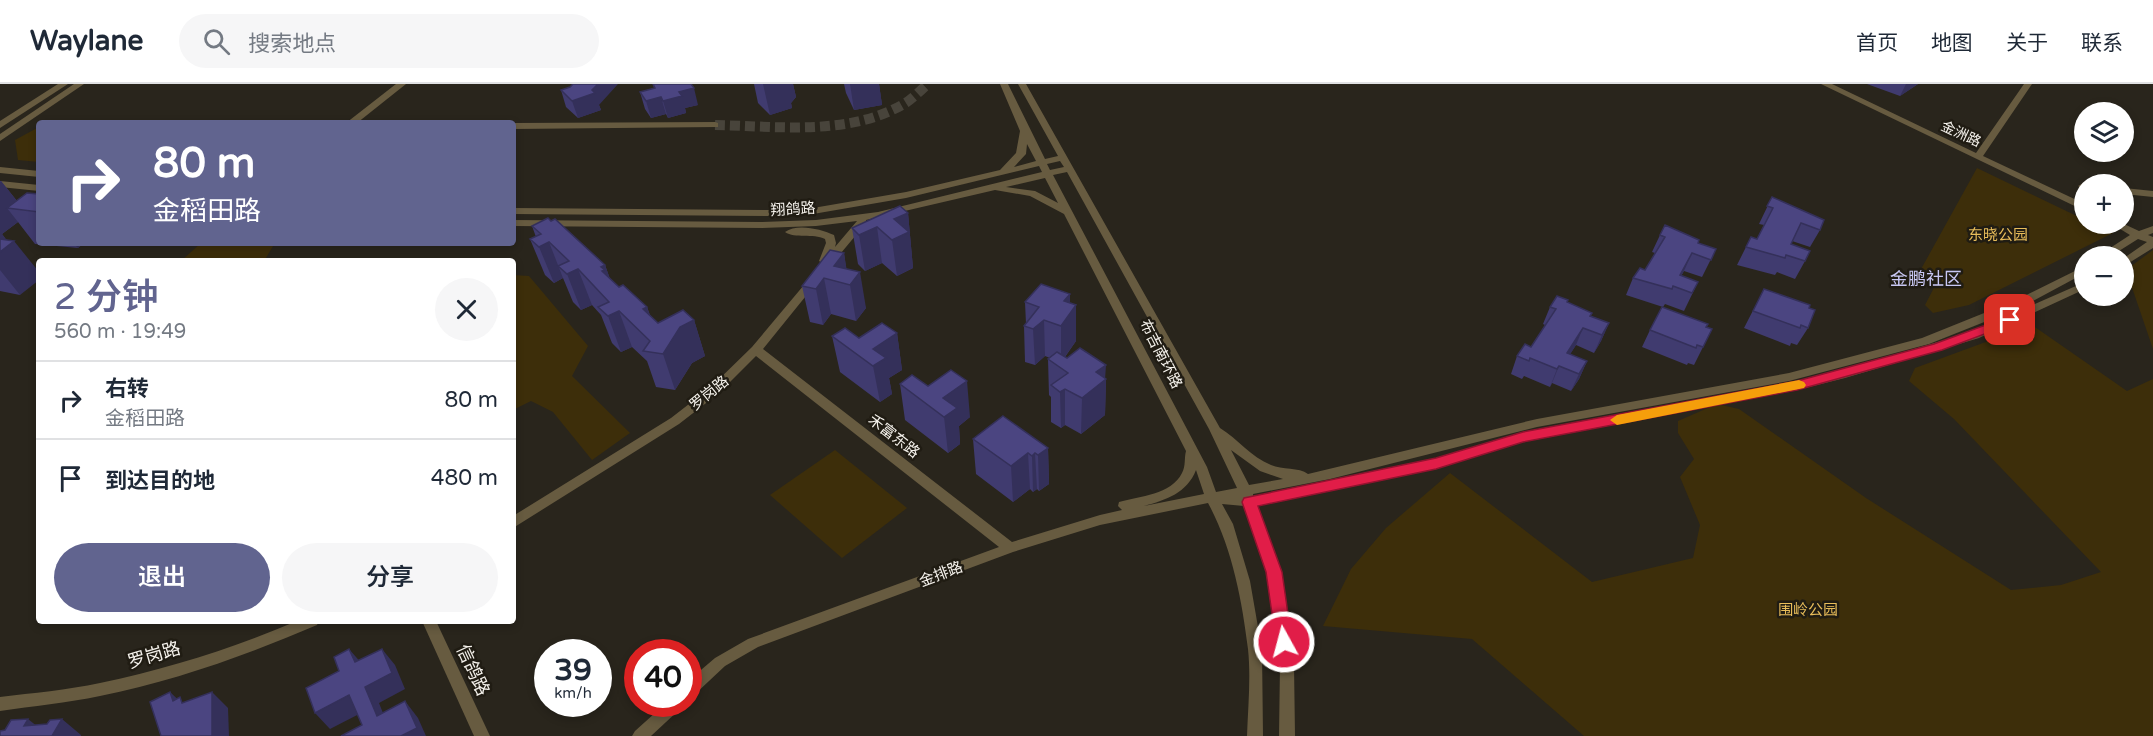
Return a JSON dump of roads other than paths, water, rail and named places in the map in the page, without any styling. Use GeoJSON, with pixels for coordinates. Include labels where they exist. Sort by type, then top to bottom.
{"type":"FeatureCollection","features":[{"type":"Feature","properties":{"kind":"street"},"geometry":{"type":"LineString","coordinates":[[0,125],[64,84]]}},
{"type":"Feature","properties":{"kind":"street"},"geometry":{"type":"LineString","coordinates":[[0,138],[80,84]]}},
{"type":"Feature","properties":{"kind":"street"},"geometry":{"type":"LineString","coordinates":[[355,120],[402,84]]}},
{"type":"Feature","properties":{"kind":"street","name":"布吉南环路"},"geometry":{"type":"LineString","coordinates":[[1004,84],[1025,131],[1201,467],[1211,497],[1226,524],[1243,581],[1255,650],[1256,736]]}},
{"type":"Feature","properties":{"kind":"street","name":"布吉南环路"},"geometry":{"type":"LineString","coordinates":[[1022,84],[1215,429],[1247,496],[1274,572],[1287,665],[1287,736]]}},
{"type":"Feature","properties":{"kind":"street","name":"金洲路"},"geometry":{"type":"LineString","coordinates":[[1825,84],[2074,197]]}},
{"type":"Feature","properties":{"kind":"street","name":"金洲路"},"geometry":{"type":"LineString","coordinates":[[1837,84],[2074,202]]}},
{"type":"Feature","properties":{"kind":"street"},"geometry":{"type":"LineString","coordinates":[[1980,155],[2028,84]]}},
{"type":"Feature","properties":{"kind":"street"},"geometry":{"type":"LineString","coordinates":[[0,144],[21,124]]}},
{"type":"Feature","properties":{"kind":"street"},"geometry":{"type":"LineString","coordinates":[[516,126],[715,125]]}},
{"type":"Feature","properties":{"kind":"street"},"geometry":{"type":"LineString","coordinates":[[1002,172],[1021,154],[1025,131]]}},
{"type":"Feature","properties":{"kind":"street","name":"翔鸽路"},"geometry":{"type":"LineString","coordinates":[[516,211],[780,213],[813,211],[869,203],[1062,158]]}},
{"type":"Feature","properties":{"kind":"street"},"geometry":{"type":"LineString","coordinates":[[0,164],[26,173]]}},
{"type":"Feature","properties":{"kind":"street","name":"翔鸽路"},"geometry":{"type":"LineString","coordinates":[[516,223],[798,224],[865,218],[1068,169]]}},
{"type":"Feature","properties":{"kind":"street"},"geometry":{"type":"LineString","coordinates":[[0,170],[36,174]]}},
{"type":"Feature","properties":{"kind":"street"},"geometry":{"type":"LineString","coordinates":[[1,184],[36,188]]}},
{"type":"Feature","properties":{"kind":"street"},"geometry":{"type":"LineString","coordinates":[[986,189],[1032,194],[1070,214]]}},
{"type":"Feature","properties":{"kind":"street"},"geometry":{"type":"LineString","coordinates":[[2134,192],[2153,194]]}},
{"type":"Feature","properties":{"kind":"street","name":"罗岗路"},"geometry":{"type":"LineString","coordinates":[[516,521],[675,421],[715,390],[756,350],[865,218]]}},
{"type":"Feature","properties":{"kind":"street"},"geometry":{"type":"LineString","coordinates":[[723,225],[746,230],[825,234],[830,237],[831,243],[820,272]]}},
{"type":"Feature","properties":{"kind":"street"},"geometry":{"type":"LineString","coordinates":[[2134,226],[2150,236]]}},
{"type":"Feature","properties":{"kind":"street"},"geometry":{"type":"LineString","coordinates":[[2134,230],[2150,236]]}},
{"type":"Feature","properties":{"kind":"street"},"geometry":{"type":"LineString","coordinates":[[2119,246],[2129,239],[2150,236]]}},
{"type":"Feature","properties":{"kind":"street"},"geometry":{"type":"LineString","coordinates":[[2134,256],[2147,248],[2150,236]]}},
{"type":"Feature","properties":{"kind":"street"},"geometry":{"type":"LineString","coordinates":[[1247,496],[1527,425],[1789,377],[1836,365],[1948,333],[2040,294],[2074,274]]}},
{"type":"Feature","properties":{"kind":"street"},"geometry":{"type":"LineString","coordinates":[[1247,496],[1436,464],[1523,437],[1785,388],[1845,374],[1975,334],[2074,290]]}},
{"type":"Feature","properties":{"kind":"street","name":"禾富东路"},"geometry":{"type":"LineString","coordinates":[[756,350],[1010,548]]}},
{"type":"Feature","properties":{"kind":"street"},"geometry":{"type":"LineString","coordinates":[[1215,429],[1249,460],[1266,470],[1286,475],[1330,474]]}},
{"type":"Feature","properties":{"kind":"street"},"geometry":{"type":"LineString","coordinates":[[1100,520],[1124,506],[1163,496],[1181,487],[1191,467],[1190,446]]}},
{"type":"Feature","properties":{"kind":"street","name":"金排路"},"geometry":{"type":"LineString","coordinates":[[702,678],[720,662],[753,643],[1010,548],[1100,520],[1211,497],[1247,496]]}},
{"type":"Feature","properties":{"kind":"street","name":"罗岗路"},"geometry":{"type":"LineString","coordinates":[[0,704],[111,688],[207,661],[305,624]]}},
{"type":"Feature","properties":{"kind":"street","name":"信鸽路"},"geometry":{"type":"LineString","coordinates":[[430,624],[482,736]]}},
{"type":"Feature","properties":{"kind":"street"},"geometry":{"type":"LineString","coordinates":[[640,736],[661,717]]}},
{"type":"Feature","properties":{"kind":"tunnel"},"geometry":{"type":"LineString","coordinates":[[715,125],[788,127],[838,125],[885,113],[907,102],[928,84]]}},
{"type":"Feature","properties":{"kind":"district","name":"金鹏社区"},"geometry":{"type":"Point","coordinates":[1926,279]}},
{"type":"Feature","properties":{"kind":"park label","name":"东晓公园"},"geometry":{"type":"Point","coordinates":[1998,235]}},
{"type":"Feature","properties":{"kind":"park label","name":"围岭公园"},"geometry":{"type":"Point","coordinates":[1808,610]}}]}
